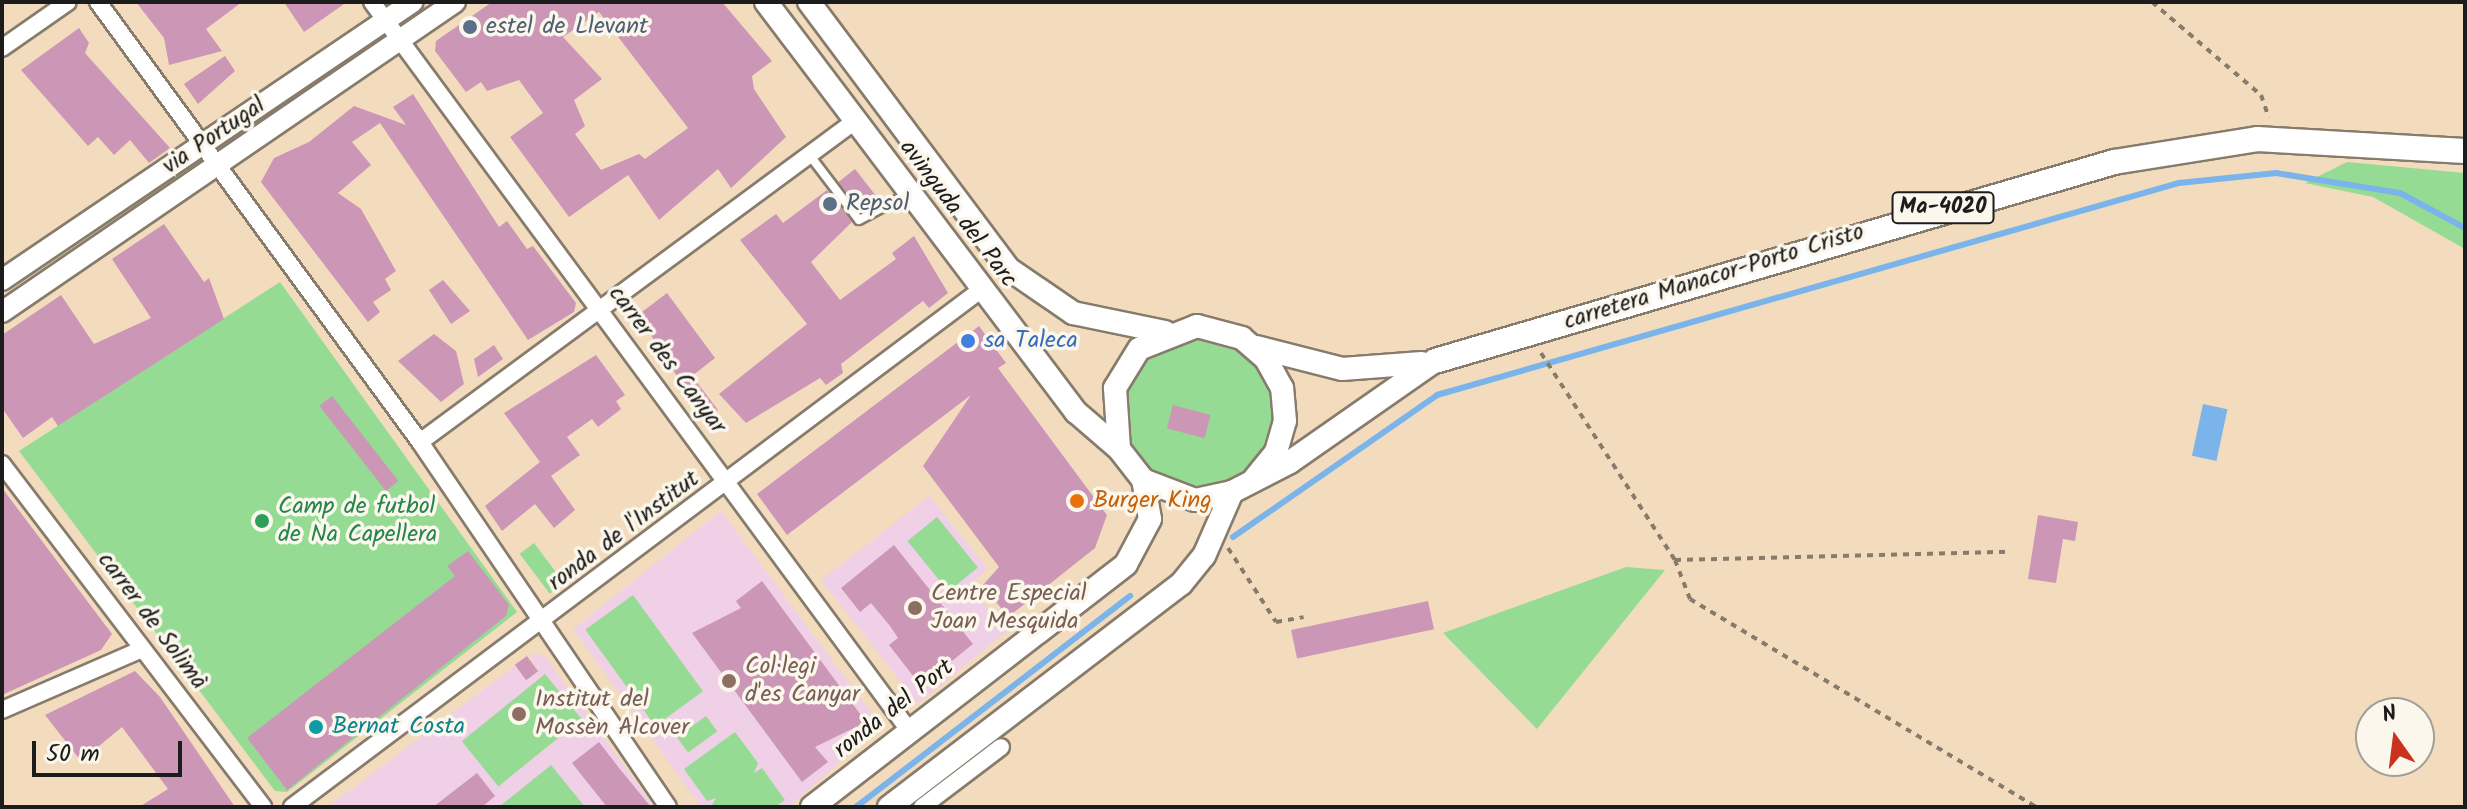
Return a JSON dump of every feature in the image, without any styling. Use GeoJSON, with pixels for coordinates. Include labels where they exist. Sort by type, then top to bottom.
{"type":"FeatureCollection","features":[{"type":"Feature","properties":{"kind":"main road","name":"avinguda del Parc"},"geometry":{"type":"LineString","coordinates":[[766,2],[1076,412],[1119,449]]}},
{"type":"Feature","properties":{"kind":"main road","name":"avinguda del Parc"},"geometry":{"type":"LineString","coordinates":[[809,2],[1009,269],[1073,313],[1165,332]]}},
{"type":"Feature","properties":{"kind":"main road","name":"carretera Manacor-Porto Cristo"},"geometry":{"type":"LineString","coordinates":[[1435,361],[2114,162],[2278,139],[2465,151]]}},
{"type":"Feature","properties":{"kind":"main road","name":"Ma-4020"},"geometry":{"type":"LineString","coordinates":[[1165,332],[1212,327],[1255,347],[1342,369],[1435,361]]}},
{"type":"Feature","properties":{"kind":"main road"},"geometry":{"type":"LineString","coordinates":[[1143,480],[1119,449],[1115,388],[1139,349],[1165,332]]}},
{"type":"Feature","properties":{"kind":"main road","name":"Ma-4020"},"geometry":{"type":"LineString","coordinates":[[1255,347],[1275,373],[1285,404],[1276,452],[1255,478]]}},
{"type":"Feature","properties":{"kind":"main road","name":"Ma-4020"},"geometry":{"type":"LineString","coordinates":[[1143,480],[1195,500],[1232,492],[1435,361]]}},
{"type":"Feature","properties":{"kind":"main road","name":"ronda del Port"},"geometry":{"type":"LineString","coordinates":[[812,807],[908,729],[1126,564],[1150,519],[1143,480]]}},
{"type":"Feature","properties":{"kind":"main road"},"geometry":{"type":"LineString","coordinates":[[889,807],[920,802],[1181,584],[1210,541],[1232,492]]}},
{"type":"Feature","properties":{"kind":"street"},"geometry":{"type":"LineString","coordinates":[[2,48],[68,2]]}},
{"type":"Feature","properties":{"kind":"street"},"geometry":{"type":"LineString","coordinates":[[98,2],[420,442],[668,807]]}},
{"type":"Feature","properties":{"kind":"street","name":"carrer des Canyar"},"geometry":{"type":"LineString","coordinates":[[372,2],[908,729]]}},
{"type":"Feature","properties":{"kind":"street","name":"via Portugal"},"geometry":{"type":"LineString","coordinates":[[2,280],[413,2]]}},
{"type":"Feature","properties":{"kind":"street","name":"via Portugal"},"geometry":{"type":"LineString","coordinates":[[2,312],[455,2]]}},
{"type":"Feature","properties":{"kind":"street"},"geometry":{"type":"LineString","coordinates":[[420,442],[811,157],[855,121]]}},
{"type":"Feature","properties":{"kind":"street","name":"ronda de l'Institut"},"geometry":{"type":"LineString","coordinates":[[292,807],[542,623],[982,289]]}},
{"type":"Feature","properties":{"kind":"street","name":"carrer de Solimà"},"geometry":{"type":"LineString","coordinates":[[2,464],[263,807]]}},
{"type":"Feature","properties":{"kind":"street"},"geometry":{"type":"LineString","coordinates":[[2,710],[142,649]]}},
{"type":"Feature","properties":{"kind":"street"},"geometry":{"type":"LineString","coordinates":[[920,802],[1001,747]]}},
{"type":"Feature","properties":{"kind":"lane"},"geometry":{"type":"LineString","coordinates":[[811,157],[859,220],[910,193]]}},
{"type":"Feature","properties":{"kind":"path"},"geometry":{"type":"LineString","coordinates":[[2152,2],[2261,95],[2278,139]]}},
{"type":"Feature","properties":{"kind":"path"},"geometry":{"type":"LineString","coordinates":[[1549,375],[1675,560],[1679,583],[1712,618],[1911,726],[2036,807]]}},
{"type":"Feature","properties":{"kind":"path"},"geometry":{"type":"LineString","coordinates":[[1210,541],[1232,549],[1276,622],[1304,617]]}},
{"type":"Feature","properties":{"kind":"path"},"geometry":{"type":"LineString","coordinates":[[1675,560],[2009,552]]}},
{"type":"Feature","properties":{"kind":"shaded area","name":"Centre Especial Joan Mesquida"},"geometry":{"type":"Polygon","coordinates":[[[929,496],[988,569],[969,585],[1007,631],[918,704],[821,580],[929,496]]]}},
{"type":"Feature","properties":{"kind":"shaded area","name":"Col·legi d'es Canyar"},"geometry":{"type":"Polygon","coordinates":[[[721,511],[881,726],[789,807],[701,807],[573,629],[721,511]]]}},
{"type":"Feature","properties":{"kind":"shaded area","name":"Institut del Mossèn Alcover"},"geometry":{"type":"Polygon","coordinates":[[[530,654],[544,655],[654,807],[328,807],[515,666],[526,680],[538,671],[530,654]]]}},
{"type":"Feature","properties":{"kind":"green space"},"geometry":{"type":"Polygon","coordinates":[[[2347,162],[2465,173],[2465,249],[2373,197],[2305,183],[2347,162]]]}},
{"type":"Feature","properties":{"kind":"green space","name":"Camp de futbol de Na Capellera"},"geometry":{"type":"Polygon","coordinates":[[[280,282],[517,612],[287,792],[275,791],[19,451],[280,282]]]}},
{"type":"Feature","properties":{"kind":"green space"},"geometry":{"type":"Polygon","coordinates":[[[1199,339],[1227,345],[1251,361],[1267,385],[1273,413],[1267,441],[1251,465],[1227,481],[1199,487],[1171,481],[1147,465],[1131,441],[1125,413],[1131,385],[1147,361],[1171,345],[1199,339]]]}},
{"type":"Feature","properties":{"kind":"green space"},"geometry":{"type":"Polygon","coordinates":[[[937,517],[978,568],[948,591],[907,541],[937,517]]]}},
{"type":"Feature","properties":{"kind":"green space"},"geometry":{"type":"Polygon","coordinates":[[[534,543],[564,583],[550,594],[520,554],[534,543]]]}},
{"type":"Feature","properties":{"kind":"green space"},"geometry":{"type":"Polygon","coordinates":[[[1626,567],[1665,570],[1537,729],[1443,633],[1626,567]]]}},
{"type":"Feature","properties":{"kind":"green space"},"geometry":{"type":"Polygon","coordinates":[[[633,595],[703,691],[655,726],[585,630],[633,595]]]}},
{"type":"Feature","properties":{"kind":"green space"},"geometry":{"type":"Polygon","coordinates":[[[545,674],[582,719],[498,786],[462,741],[545,674]]]}},
{"type":"Feature","properties":{"kind":"green space"},"geometry":{"type":"Polygon","coordinates":[[[706,716],[717,731],[688,753],[677,737],[706,716]]]}},
{"type":"Feature","properties":{"kind":"green space"},"geometry":{"type":"Polygon","coordinates":[[[735,732],[758,763],[754,773],[762,768],[785,800],[775,807],[711,807],[716,798],[707,801],[684,769],[735,732]]]}},
{"type":"Feature","properties":{"kind":"green space"},"geometry":{"type":"Polygon","coordinates":[[[551,765],[585,807],[499,807],[551,765]]]}},
{"type":"Feature","properties":{"kind":"water"},"geometry":{"type":"Polygon","coordinates":[[[2203,404],[2227,409],[2216,461],[2192,456],[2203,404]]]}},
{"type":"Feature","properties":{"kind":"building"},"geometry":{"type":"Polygon","coordinates":[[[136,2],[242,2],[206,29],[222,51],[169,65],[164,38],[136,2]]]}},
{"type":"Feature","properties":{"kind":"building"},"geometry":{"type":"Polygon","coordinates":[[[284,2],[347,2],[304,32],[284,2]]]}},
{"type":"Feature","properties":{"kind":"building"},"geometry":{"type":"Polygon","coordinates":[[[492,2],[722,2],[772,61],[752,76],[754,89],[786,137],[731,188],[718,169],[659,220],[628,175],[569,217],[510,137],[543,113],[519,80],[487,91],[481,82],[466,92],[435,51],[436,41],[492,2]],[[599,12],[563,37],[602,79],[574,100],[585,126],[575,134],[601,170],[639,154],[645,159],[688,128],[599,12]]]}},
{"type":"Feature","properties":{"kind":"building"},"geometry":{"type":"Polygon","coordinates":[[[79,28],[89,43],[85,53],[170,148],[149,163],[130,140],[114,155],[98,137],[88,146],[21,70],[79,28]]]}},
{"type":"Feature","properties":{"kind":"building"},"geometry":{"type":"Polygon","coordinates":[[[225,56],[235,71],[198,104],[184,84],[225,56]]]}},
{"type":"Feature","properties":{"kind":"building"},"geometry":{"type":"Polygon","coordinates":[[[413,94],[499,227],[507,221],[527,249],[533,246],[576,303],[574,312],[528,340],[380,123],[352,142],[371,165],[338,193],[361,209],[396,271],[385,279],[391,290],[373,302],[380,312],[368,322],[261,182],[274,158],[309,142],[354,106],[406,125],[393,107],[413,94]]]}},
{"type":"Feature","properties":{"kind":"building"},"geometry":{"type":"Polygon","coordinates":[[[855,169],[880,201],[864,214],[838,182],[855,169]]]}},
{"type":"Feature","properties":{"kind":"building"},"geometry":{"type":"Polygon","coordinates":[[[827,190],[852,222],[811,262],[840,300],[896,259],[892,253],[914,236],[948,293],[929,308],[923,301],[841,364],[843,373],[826,385],[820,378],[746,423],[719,394],[807,324],[740,240],[776,214],[783,223],[827,190]]]}},
{"type":"Feature","properties":{"kind":"building"},"geometry":{"type":"Polygon","coordinates":[[[164,224],[204,282],[209,278],[224,319],[58,426],[52,417],[23,438],[2,408],[2,335],[61,295],[94,344],[151,318],[112,259],[164,224]]]}},
{"type":"Feature","properties":{"kind":"building"},"geometry":{"type":"Polygon","coordinates":[[[443,280],[470,311],[451,324],[429,290],[443,280]]]}},
{"type":"Feature","properties":{"kind":"building"},"geometry":{"type":"Polygon","coordinates":[[[667,293],[715,358],[692,376],[718,410],[705,420],[638,315],[667,293]]]}},
{"type":"Feature","properties":{"kind":"building"},"geometry":{"type":"Polygon","coordinates":[[[979,326],[1006,363],[998,368],[1107,515],[1095,548],[1008,617],[983,585],[999,567],[923,466],[971,395],[787,535],[757,494],[979,326]]]}},
{"type":"Feature","properties":{"kind":"building"},"geometry":{"type":"Polygon","coordinates":[[[434,334],[456,351],[464,384],[441,402],[398,361],[434,334]]]}},
{"type":"Feature","properties":{"kind":"building"},"geometry":{"type":"Polygon","coordinates":[[[494,345],[503,359],[478,377],[474,359],[494,345]]]}},
{"type":"Feature","properties":{"kind":"building"},"geometry":{"type":"Polygon","coordinates":[[[596,355],[625,395],[616,401],[621,409],[598,427],[592,419],[567,437],[580,455],[551,476],[575,510],[554,528],[535,504],[502,531],[485,506],[540,462],[504,413],[596,355]]]}},
{"type":"Feature","properties":{"kind":"building"},"geometry":{"type":"Polygon","coordinates":[[[332,396],[398,481],[386,491],[319,406],[332,396]]]}},
{"type":"Feature","properties":{"kind":"building"},"geometry":{"type":"Polygon","coordinates":[[[1173,405],[1211,415],[1204,438],[1167,428],[1173,405]]]}},
{"type":"Feature","properties":{"kind":"building"},"geometry":{"type":"Polygon","coordinates":[[[2,488],[112,634],[101,650],[2,695],[2,488]]]}},
{"type":"Feature","properties":{"kind":"building"},"geometry":{"type":"Polygon","coordinates":[[[2038,515],[2078,522],[2075,541],[2063,539],[2056,583],[2028,579],[2038,515]]]}},
{"type":"Feature","properties":{"kind":"building"},"geometry":{"type":"Polygon","coordinates":[[[894,545],[973,644],[921,686],[889,645],[898,638],[890,626],[871,603],[860,612],[841,588],[894,545]]]}},
{"type":"Feature","properties":{"kind":"building"},"geometry":{"type":"Polygon","coordinates":[[[468,551],[509,605],[506,616],[287,790],[247,738],[455,576],[447,566],[468,551]]]}},
{"type":"Feature","properties":{"kind":"building"},"geometry":{"type":"Polygon","coordinates":[[[762,581],[866,722],[815,747],[828,762],[802,782],[692,633],[741,608],[736,601],[762,581]]]}},
{"type":"Feature","properties":{"kind":"building"},"geometry":{"type":"Polygon","coordinates":[[[1428,601],[1434,629],[1297,658],[1291,630],[1428,601]]]}},
{"type":"Feature","properties":{"kind":"building"},"geometry":{"type":"Polygon","coordinates":[[[527,656],[538,671],[526,680],[515,665],[527,656]]]}},
{"type":"Feature","properties":{"kind":"building"},"geometry":{"type":"Polygon","coordinates":[[[135,671],[160,697],[235,807],[139,807],[168,789],[122,727],[81,761],[45,715],[135,671]]]}},
{"type":"Feature","properties":{"kind":"building"},"geometry":{"type":"Polygon","coordinates":[[[599,742],[651,807],[607,807],[572,763],[599,742]]]}},
{"type":"Feature","properties":{"kind":"building"},"geometry":{"type":"Polygon","coordinates":[[[477,773],[495,796],[482,807],[433,807],[477,773]]]}},
{"type":"Feature","properties":{"kind":"waterway"},"geometry":{"type":"LineString","coordinates":[[1233,537],[1437,395],[2179,183],[2276,173],[2400,193],[2465,228]]}},
{"type":"Feature","properties":{"kind":"waterway"},"geometry":{"type":"LineString","coordinates":[[856,807],[1130,596]]}},
{"type":"Feature","properties":{"kind":"place","name":"estel de Llevant"},"geometry":{"type":"Point","coordinates":[470,27]}},
{"type":"Feature","properties":{"kind":"place","name":"Repsol"},"geometry":{"type":"Point","coordinates":[830,204]}},
{"type":"Feature","properties":{"kind":"place","name":"sa Taleca"},"geometry":{"type":"Point","coordinates":[968,341]}},
{"type":"Feature","properties":{"kind":"place","name":"Burger King"},"geometry":{"type":"Point","coordinates":[1077,501]}},
{"type":"Feature","properties":{"kind":"place","name":"Camp de futbol de Na Capellera"},"geometry":{"type":"Point","coordinates":[262,521]}},
{"type":"Feature","properties":{"kind":"place","name":"Centre Especial Joan Mesquida"},"geometry":{"type":"Point","coordinates":[915,608]}},
{"type":"Feature","properties":{"kind":"place","name":"Col·legi d'es Canyar"},"geometry":{"type":"Point","coordinates":[729,681]}},
{"type":"Feature","properties":{"kind":"place","name":"Institut del Mossèn Alcover"},"geometry":{"type":"Point","coordinates":[519,714]}},
{"type":"Feature","properties":{"kind":"place","name":"Bernat Costa"},"geometry":{"type":"Point","coordinates":[316,727]}}]}
